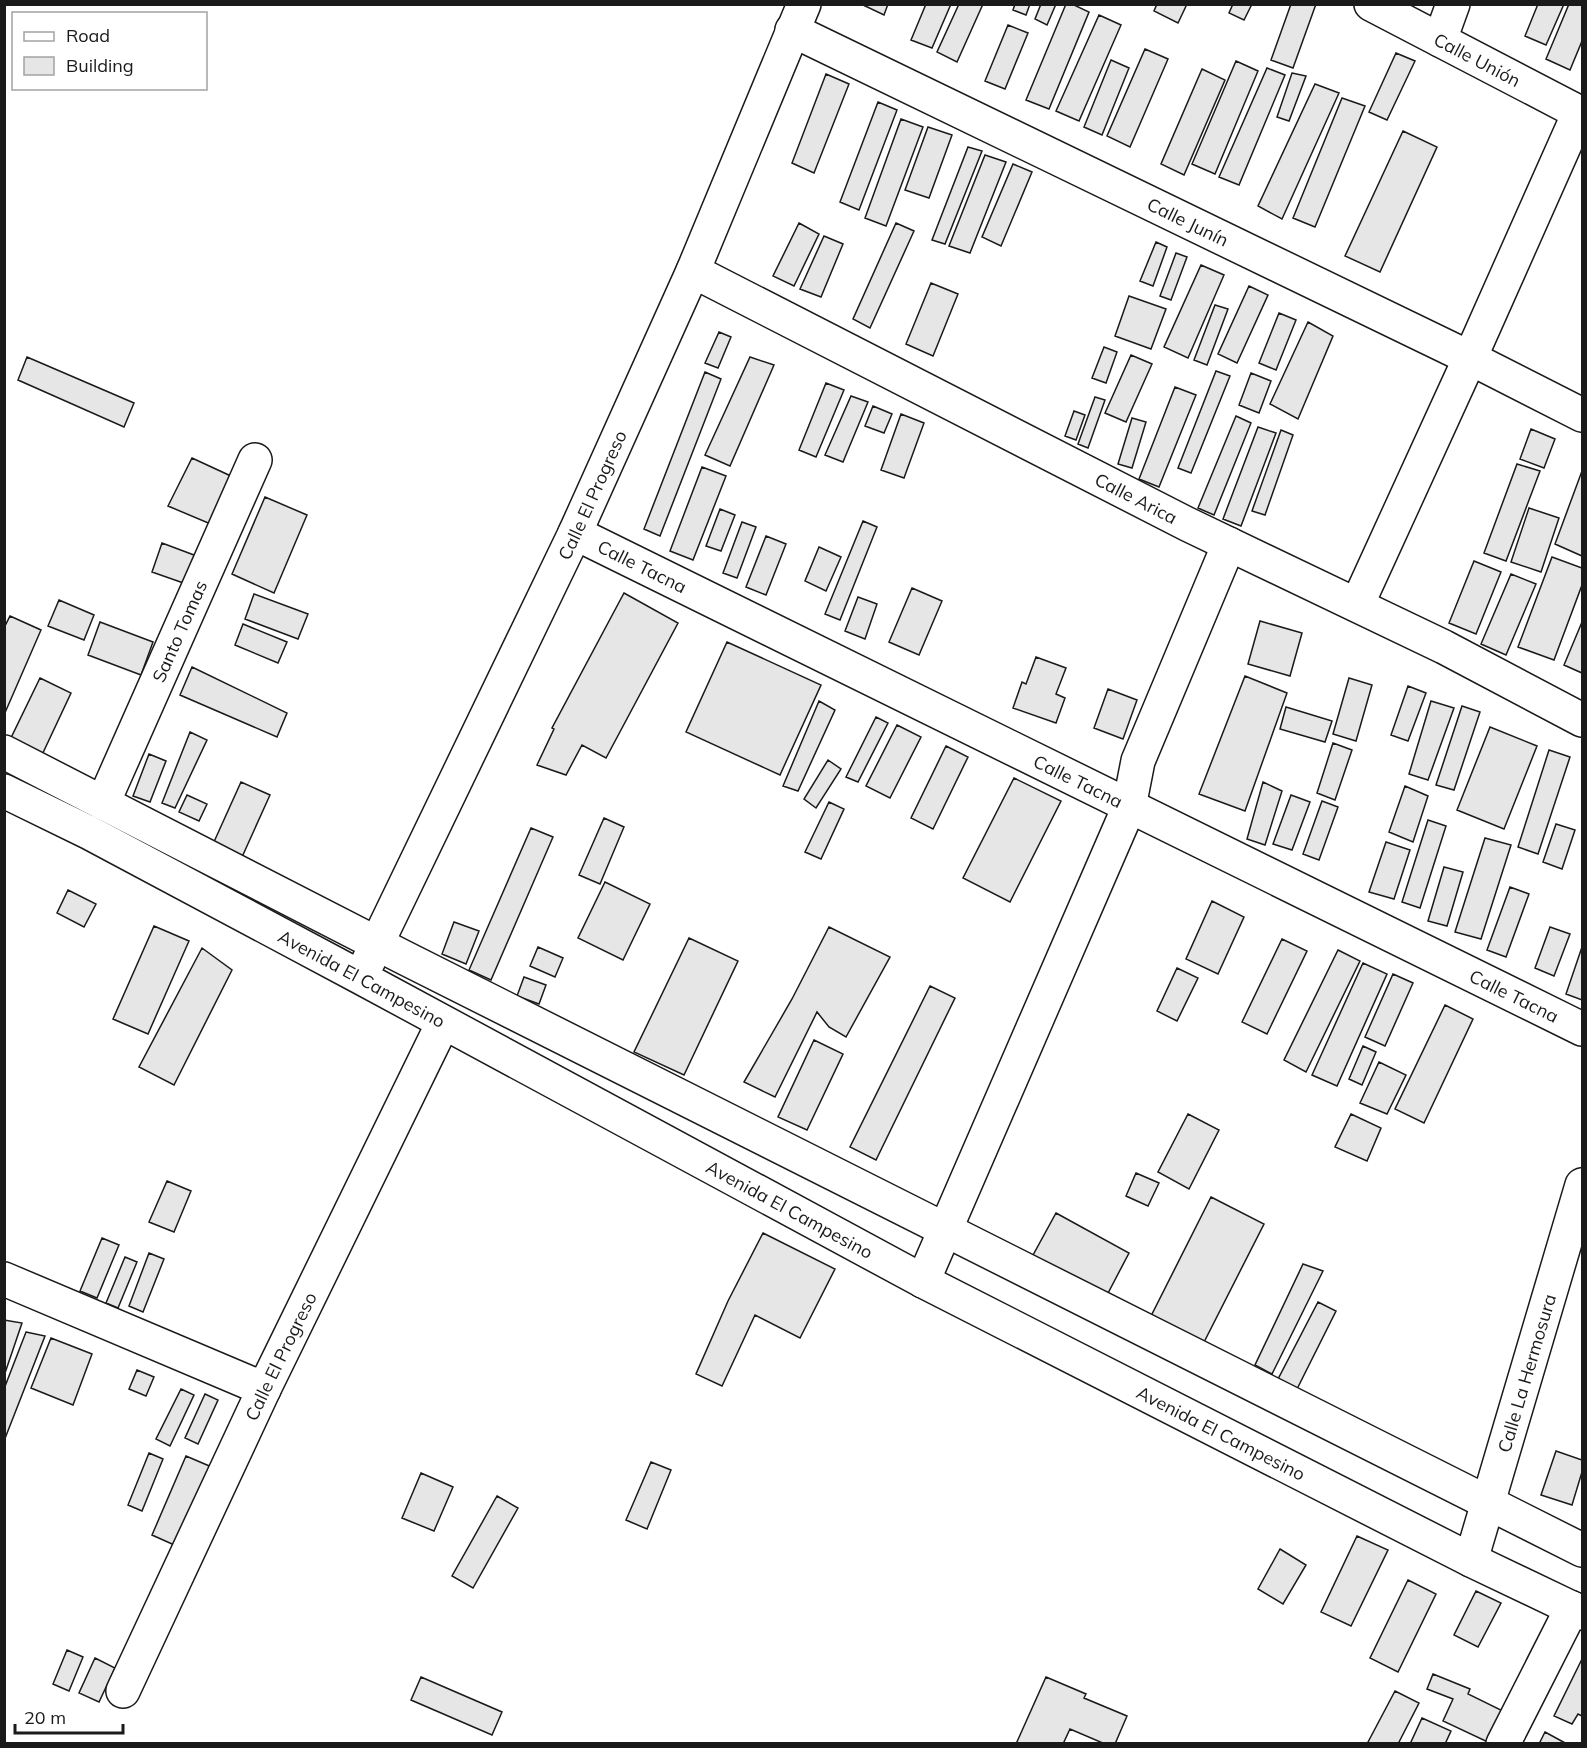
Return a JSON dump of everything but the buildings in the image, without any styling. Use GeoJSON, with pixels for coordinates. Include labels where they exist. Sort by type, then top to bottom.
{"type":"FeatureCollection","features":[{"type":"Feature","properties":{"kind":"street","name":"Calle Unión"},"geometry":{"type":"LineString","coordinates":[[1371,4],[1581,113]]}},
{"type":"Feature","properties":{"kind":"street"},"geometry":{"type":"LineString","coordinates":[[1440,40],[1453,4]]}},
{"type":"Feature","properties":{"kind":"street","name":"Calle El Progreso"},"geometry":{"type":"LineString","coordinates":[[360,977],[574,533],[693,271],[798,17]]}},
{"type":"Feature","properties":{"kind":"street","name":"Calle Junín"},"geometry":{"type":"LineString","coordinates":[[798,17],[1582,415]]}},
{"type":"Feature","properties":{"kind":"street"},"geometry":{"type":"LineString","coordinates":[[1357,605],[1581,113]]}},
{"type":"Feature","properties":{"kind":"street","name":"Calle Arica"},"geometry":{"type":"LineString","coordinates":[[693,271],[1229,544],[1444,647],[1582,720]]}},
{"type":"Feature","properties":{"kind":"street","name":"Santo Tomas"},"geometry":{"type":"LineString","coordinates":[[103,803],[255,460]]}},
{"type":"Feature","properties":{"kind":"street","name":"Calle Tacna"},"geometry":{"type":"LineString","coordinates":[[574,533],[1582,1029]]}},
{"type":"Feature","properties":{"kind":"street"},"geometry":{"type":"LineString","coordinates":[[923,1281],[1129,807],[1138,761],[1229,544]]}},
{"type":"Feature","properties":{"kind":"street","name":"Avenida El Campesino"},"geometry":{"type":"LineString","coordinates":[[4,752],[376,944],[1582,1550]]}},
{"type":"Feature","properties":{"kind":"street","name":"Avenida El Campesino"},"geometry":{"type":"LineString","coordinates":[[4,790],[90,833],[360,977],[923,1281],[1471,1560],[1577,1611]]}},
{"type":"Feature","properties":{"kind":"street","name":"Calle El Progreso"},"geometry":{"type":"LineString","coordinates":[[123,1691],[264,1389],[443,1023]]}},
{"type":"Feature","properties":{"kind":"street","name":"Calle La Hermosura"},"geometry":{"type":"LineString","coordinates":[[1471,1560],[1582,1185]]}},
{"type":"Feature","properties":{"kind":"street"},"geometry":{"type":"LineString","coordinates":[[4,1279],[264,1389]]}},
{"type":"Feature","properties":{"kind":"street"},"geometry":{"type":"LineString","coordinates":[[1503,1743],[1577,1611]]}}]}
